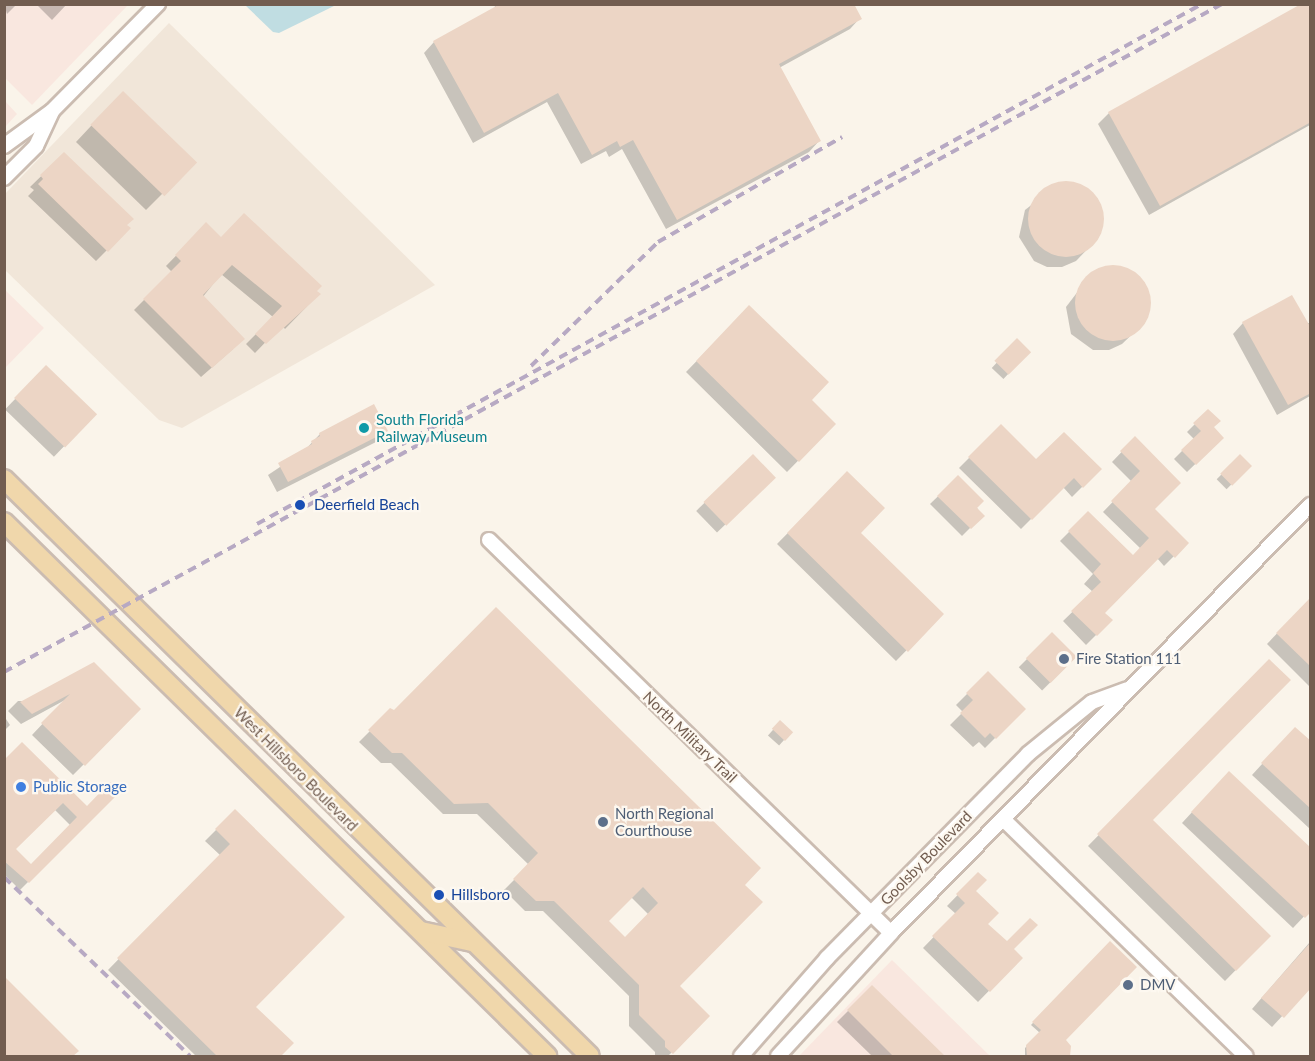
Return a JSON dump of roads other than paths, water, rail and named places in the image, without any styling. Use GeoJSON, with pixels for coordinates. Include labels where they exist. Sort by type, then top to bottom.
{"type":"FeatureCollection","features":[{"type":"Feature","properties":{"kind":"main road","name":"West Hillsboro Boulevard"},"geometry":{"type":"LineString","coordinates":[[4,479],[590,1056]]}},
{"type":"Feature","properties":{"kind":"main road","name":"West Hillsboro Boulevard"},"geometry":{"type":"LineString","coordinates":[[4,522],[547,1056]]}},
{"type":"Feature","properties":{"kind":"main road"},"geometry":{"type":"LineString","coordinates":[[219,734],[232,730],[247,733],[278,751]]}},
{"type":"Feature","properties":{"kind":"main road"},"geometry":{"type":"LineString","coordinates":[[420,930],[456,941],[472,942]]}},
{"type":"Feature","properties":{"kind":"street"},"geometry":{"type":"LineString","coordinates":[[4,146],[52,111],[158,4]]}},
{"type":"Feature","properties":{"kind":"street"},"geometry":{"type":"LineString","coordinates":[[4,178],[36,146],[52,111]]}},
{"type":"Feature","properties":{"kind":"street","name":"Goolsby Boulevard"},"geometry":{"type":"LineString","coordinates":[[778,1056],[891,933],[1311,505]]}},
{"type":"Feature","properties":{"kind":"street","name":"North Military Trail"},"geometry":{"type":"LineString","coordinates":[[489,540],[891,933]]}},
{"type":"Feature","properties":{"kind":"street","name":"Goolsby Boulevard"},"geometry":{"type":"LineString","coordinates":[[741,1056],[871,913],[1028,754],[1092,702],[1132,687]]}},
{"type":"Feature","properties":{"kind":"street"},"geometry":{"type":"LineString","coordinates":[[1003,819],[1246,1056]]}},
{"type":"Feature","properties":{"kind":"water"},"geometry":{"type":"Polygon","coordinates":[[[245,5],[336,5],[279,33],[273,32],[245,5]]]}},
{"type":"Feature","properties":{"kind":"railway"},"geometry":{"type":"LineString","coordinates":[[257,524],[1202,4]]}},
{"type":"Feature","properties":{"kind":"railway"},"geometry":{"type":"LineString","coordinates":[[4,672],[1222,4]]}},
{"type":"Feature","properties":{"kind":"railway"},"geometry":{"type":"LineString","coordinates":[[531,366],[658,242],[842,137]]}},
{"type":"Feature","properties":{"kind":"railway"},"geometry":{"type":"LineString","coordinates":[[4,877],[190,1056]]}},
{"type":"Feature","properties":{"kind":"place","name":"South Florida Railway Museum"},"geometry":{"type":"Point","coordinates":[364,428]}},
{"type":"Feature","properties":{"kind":"place","name":"Deerfield Beach"},"geometry":{"type":"Point","coordinates":[300,505]}},
{"type":"Feature","properties":{"kind":"place","name":"Fire Station 111"},"geometry":{"type":"Point","coordinates":[1064,659]}},
{"type":"Feature","properties":{"kind":"place","name":"Public Storage"},"geometry":{"type":"Point","coordinates":[21,787]}},
{"type":"Feature","properties":{"kind":"place","name":"North Regional Courthouse"},"geometry":{"type":"Point","coordinates":[603,822]}},
{"type":"Feature","properties":{"kind":"place","name":"Hillsboro"},"geometry":{"type":"Point","coordinates":[439,895]}},
{"type":"Feature","properties":{"kind":"place","name":"DMV"},"geometry":{"type":"Point","coordinates":[1128,985]}}]}
